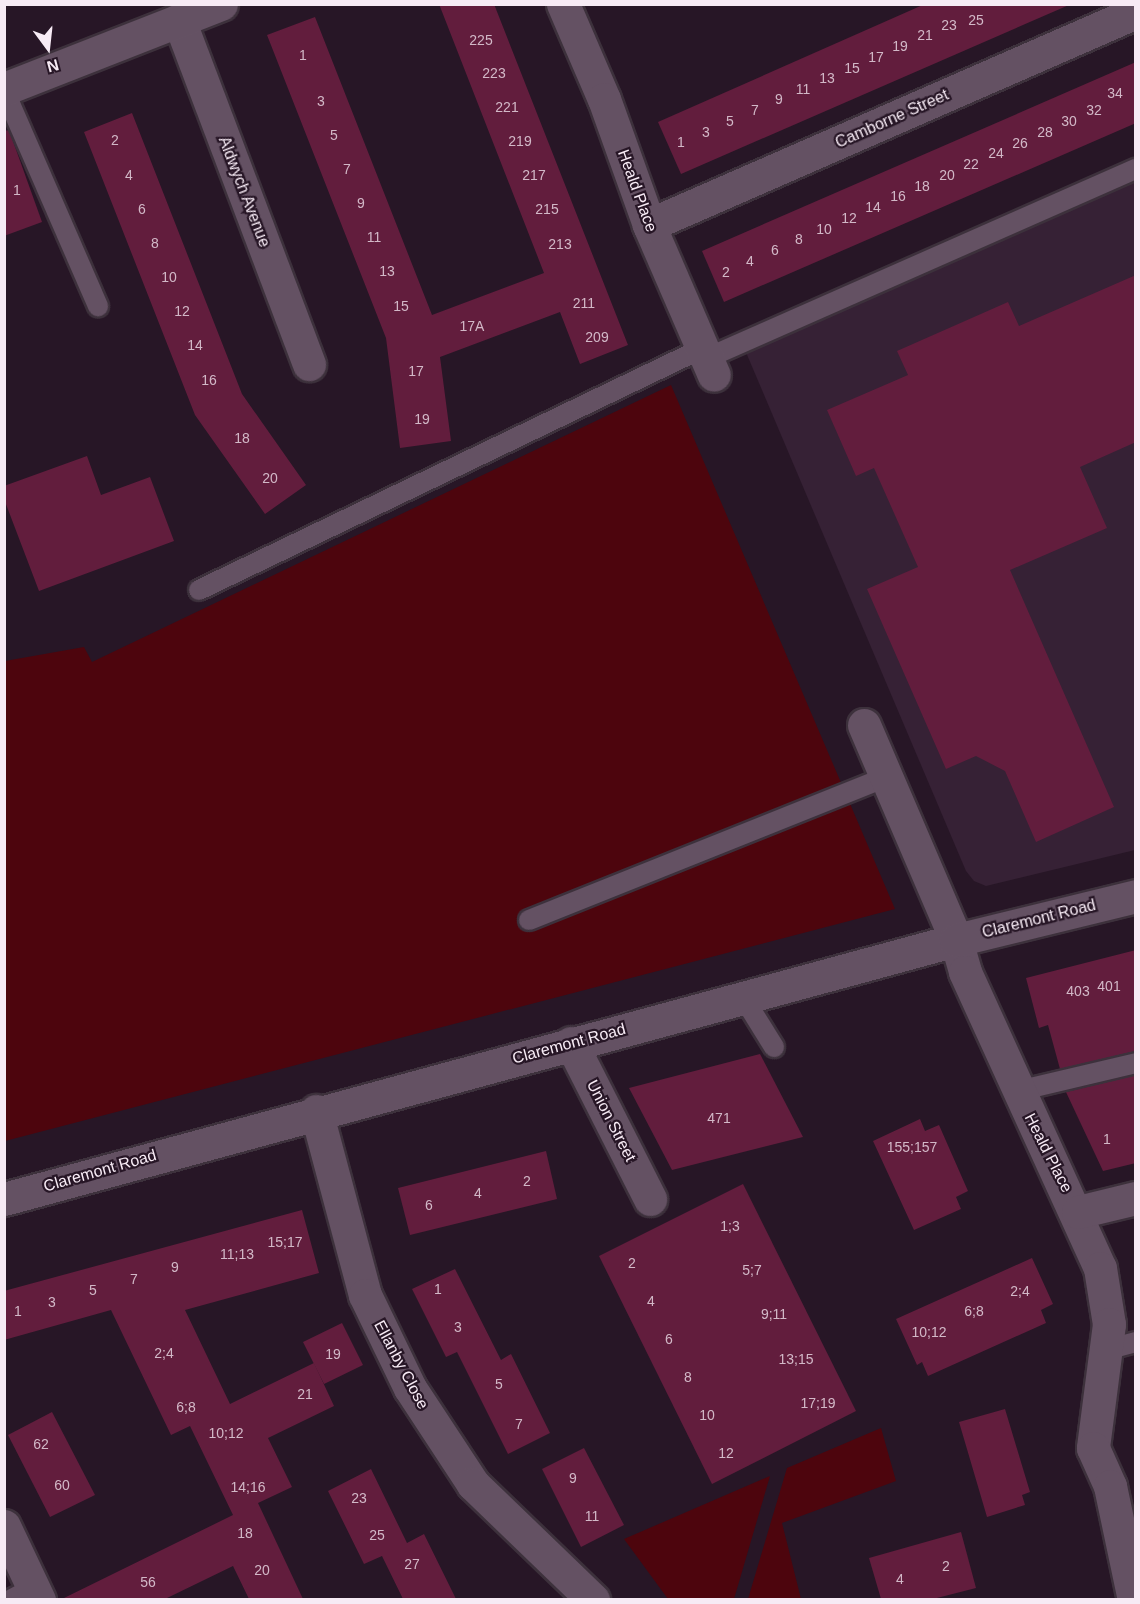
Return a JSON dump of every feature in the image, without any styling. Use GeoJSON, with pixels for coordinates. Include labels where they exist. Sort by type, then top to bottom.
{"type":"FeatureCollection","features":[{"type":"Feature","properties":{"kind":"street"},"geometry":{"type":"LineString","coordinates":[[4,89],[221,4]]}},
{"type":"Feature","properties":{"kind":"street","name":"Heald Place"},"geometry":{"type":"LineString","coordinates":[[563,4],[604,99],[649,225],[708,360]]}},
{"type":"Feature","properties":{"kind":"street","name":"Camborne Street"},"geometry":{"type":"LineString","coordinates":[[649,225],[1136,12]]}},
{"type":"Feature","properties":{"kind":"street","name":"Aldwych Avenue"},"geometry":{"type":"LineString","coordinates":[[179,20],[309,364]]}},
{"type":"Feature","properties":{"kind":"street","name":"Heald Place"},"geometry":{"type":"LineString","coordinates":[[864,725],[956,940],[965,972],[1018,1091],[1078,1212],[1100,1268],[1109,1324],[1120,1346],[1093,1448],[1123,1483],[1134,1599]]}},
{"type":"Feature","properties":{"kind":"street","name":"Claremont Road"},"geometry":{"type":"LineString","coordinates":[[4,1198],[316,1111],[956,940],[1136,896]]}},
{"type":"Feature","properties":{"kind":"street","name":"Union Street"},"geometry":{"type":"LineString","coordinates":[[571,1043],[650,1199]]}},
{"type":"Feature","properties":{"kind":"street","name":"Ellanby Close"},"geometry":{"type":"LineString","coordinates":[[316,1111],[365,1295],[410,1388],[473,1484],[593,1599]]}},
{"type":"Feature","properties":{"kind":"street"},"geometry":{"type":"LineString","coordinates":[[1078,1212],[1136,1198]]}},
{"type":"Feature","properties":{"kind":"street"},"geometry":{"type":"LineString","coordinates":[[4,1526],[27,1596]]}},
{"type":"Feature","properties":{"kind":"lane"},"geometry":{"type":"LineString","coordinates":[[4,89],[98,306]]}},
{"type":"Feature","properties":{"kind":"lane"},"geometry":{"type":"LineString","coordinates":[[199,590],[1136,169]]}},
{"type":"Feature","properties":{"kind":"lane"},"geometry":{"type":"LineString","coordinates":[[529,920],[886,777]]}},
{"type":"Feature","properties":{"kind":"lane"},"geometry":{"type":"LineString","coordinates":[[743,997],[774,1047]]}},
{"type":"Feature","properties":{"kind":"lane"},"geometry":{"type":"LineString","coordinates":[[1018,1091],[1136,1063]]}},
{"type":"Feature","properties":{"kind":"shaded area"},"geometry":{"type":"Polygon","coordinates":[[[1135,179],[1135,850],[986,886],[974,881],[966,871],[745,350],[1135,179]]]}},
{"type":"Feature","properties":{"kind":"shaded area"},"geometry":{"type":"Polygon","coordinates":[[[671,385],[895,909],[5,1141],[5,661],[84,647],[92,662],[671,385]]]}},
{"type":"Feature","properties":{"kind":"shaded area"},"geometry":{"type":"Polygon","coordinates":[[[881,1428],[896,1481],[782,1523],[801,1599],[748,1599],[787,1468],[881,1428]]]}},
{"type":"Feature","properties":{"kind":"shaded area"},"geometry":{"type":"Polygon","coordinates":[[[770,1476],[734,1599],[668,1599],[624,1539],[770,1476]]]}},
{"type":"Feature","properties":{"kind":"building"},"geometry":{"type":"Polygon","coordinates":[[[439,4],[494,4],[628,345],[580,364],[560,312],[440,357],[451,441],[400,448],[386,338],[267,35],[315,17],[432,315],[544,273],[439,4]]]}},
{"type":"Feature","properties":{"kind":"building"},"geometry":{"type":"Polygon","coordinates":[[[925,4],[1069,5],[681,174],[658,122],[925,4]]]}},
{"type":"Feature","properties":{"kind":"building"},"geometry":{"type":"Polygon","coordinates":[[[1136,62],[1136,123],[724,302],[702,251],[1136,62]]]}},
{"type":"Feature","properties":{"kind":"building"},"geometry":{"type":"Polygon","coordinates":[[[132,113],[242,394],[306,485],[265,514],[195,415],[84,132],[132,113]]]}},
{"type":"Feature","properties":{"kind":"building"},"geometry":{"type":"Polygon","coordinates":[[[9,130],[42,222],[4,236],[4,131],[9,130]]]}},
{"type":"Feature","properties":{"kind":"building"},"geometry":{"type":"Polygon","coordinates":[[[1136,275],[1136,442],[1080,467],[1107,528],[1010,570],[1114,807],[1036,842],[1005,771],[976,756],[946,769],[867,589],[918,567],[874,468],[856,476],[827,410],[908,375],[897,351],[1008,302],[1019,326],[1136,275]]]}},
{"type":"Feature","properties":{"kind":"building"},"geometry":{"type":"Polygon","coordinates":[[[87,456],[101,495],[150,477],[174,541],[39,591],[4,499],[4,486],[87,456]]]}},
{"type":"Feature","properties":{"kind":"building"},"geometry":{"type":"Polygon","coordinates":[[[1136,950],[1136,1051],[1060,1069],[1048,1025],[1039,1028],[1026,978],[1136,950]]]}},
{"type":"Feature","properties":{"kind":"building"},"geometry":{"type":"Polygon","coordinates":[[[760,1054],[803,1137],[672,1170],[629,1088],[760,1054]]]}},
{"type":"Feature","properties":{"kind":"building"},"geometry":{"type":"Polygon","coordinates":[[[1136,1075],[1136,1163],[1103,1171],[1066,1092],[1136,1075]]]}},
{"type":"Feature","properties":{"kind":"building"},"geometry":{"type":"Polygon","coordinates":[[[920,1119],[925,1131],[939,1125],[968,1191],[956,1197],[961,1209],[914,1230],[873,1141],[920,1119]]]}},
{"type":"Feature","properties":{"kind":"building"},"geometry":{"type":"Polygon","coordinates":[[[546,1151],[557,1199],[410,1235],[398,1188],[546,1151]]]}},
{"type":"Feature","properties":{"kind":"building"},"geometry":{"type":"Polygon","coordinates":[[[743,1184],[856,1411],[712,1484],[599,1256],[743,1184]]]}},
{"type":"Feature","properties":{"kind":"building"},"geometry":{"type":"Polygon","coordinates":[[[302,1210],[319,1273],[185,1310],[230,1404],[314,1363],[334,1406],[268,1438],[292,1487],[258,1503],[303,1599],[249,1599],[233,1566],[165,1599],[62,1599],[233,1515],[190,1426],[171,1435],[111,1310],[4,1340],[4,1291],[302,1210]]]}},
{"type":"Feature","properties":{"kind":"building"},"geometry":{"type":"Polygon","coordinates":[[[1032,1258],[1053,1304],[1041,1310],[1046,1323],[928,1376],[922,1362],[917,1365],[896,1319],[1032,1258]]]}},
{"type":"Feature","properties":{"kind":"building"},"geometry":{"type":"Polygon","coordinates":[[[455,1269],[501,1360],[511,1354],[550,1433],[508,1454],[457,1352],[446,1357],[412,1289],[455,1269]]]}},
{"type":"Feature","properties":{"kind":"building"},"geometry":{"type":"Polygon","coordinates":[[[342,1323],[363,1365],[324,1384],[303,1342],[342,1323]]]}},
{"type":"Feature","properties":{"kind":"building"},"geometry":{"type":"Polygon","coordinates":[[[1005,1409],[1030,1492],[1022,1495],[1025,1505],[987,1517],[959,1422],[1005,1409]]]}},
{"type":"Feature","properties":{"kind":"building"},"geometry":{"type":"Polygon","coordinates":[[[52,1412],[95,1495],[50,1517],[8,1435],[52,1412]]]}},
{"type":"Feature","properties":{"kind":"building"},"geometry":{"type":"Polygon","coordinates":[[[584,1448],[624,1525],[581,1547],[542,1469],[584,1448]]]}},
{"type":"Feature","properties":{"kind":"building"},"geometry":{"type":"Polygon","coordinates":[[[371,1469],[407,1543],[424,1534],[456,1599],[403,1599],[382,1556],[364,1564],[328,1491],[371,1469]]]}},
{"type":"Feature","properties":{"kind":"building"},"geometry":{"type":"Polygon","coordinates":[[[961,1532],[976,1588],[933,1599],[881,1599],[869,1558],[961,1532]]]}}]}
